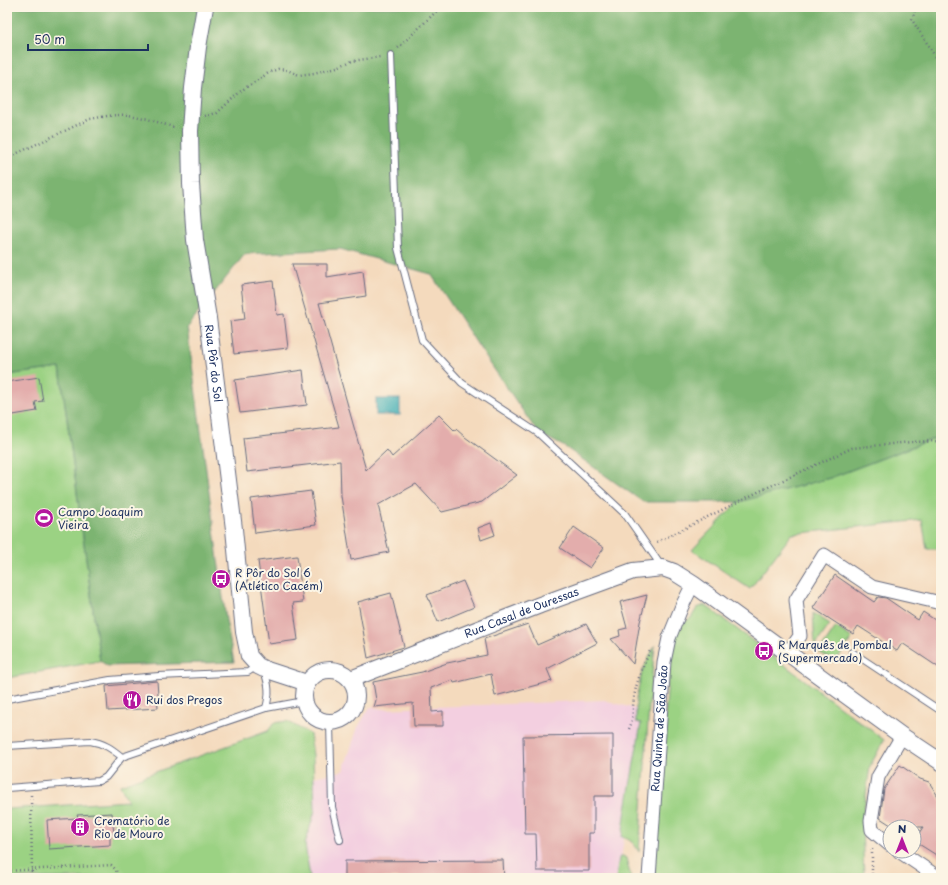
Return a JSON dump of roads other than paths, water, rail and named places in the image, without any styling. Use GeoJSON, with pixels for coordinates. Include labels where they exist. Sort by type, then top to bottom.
{"type":"FeatureCollection","features":[{"type":"Feature","properties":{"kind":"street","name":"Rua Pôr do Sol"},"geometry":{"type":"LineString","coordinates":[[205,7],[193,88],[190,131],[191,184],[195,240],[208,318],[234,530],[244,632],[249,656],[261,667]]}},
{"type":"Feature","properties":{"kind":"street"},"geometry":{"type":"LineString","coordinates":[[788,653],[800,636],[796,600],[824,555],[872,587],[941,603]]}},
{"type":"Feature","properties":{"kind":"street","name":"Rua Casal de Ouressas"},"geometry":{"type":"LineString","coordinates":[[351,679],[633,570],[663,568],[674,572],[693,584],[902,736],[941,762]]}},
{"type":"Feature","properties":{"kind":"street","name":"Rua Quinta de São João"},"geometry":{"type":"LineString","coordinates":[[649,878],[664,662],[674,623],[693,584]]}},
{"type":"Feature","properties":{"kind":"street"},"geometry":{"type":"LineString","coordinates":[[261,667],[307,683]]}},
{"type":"Feature","properties":{"kind":"street"},"geometry":{"type":"LineString","coordinates":[[328,669],[336,670],[344,673],[351,679],[356,691],[356,704],[346,717],[339,721],[330,723],[322,721],[308,711],[304,701],[304,689],[307,683],[316,674],[328,669]]}},
{"type":"Feature","properties":{"kind":"street"},"geometry":{"type":"LineString","coordinates":[[882,838],[872,830],[871,821],[878,776],[902,736]]}},
{"type":"Feature","properties":{"kind":"street"},"geometry":{"type":"LineString","coordinates":[[911,859],[939,878]]}},
{"type":"Feature","properties":{"kind":"lane"},"geometry":{"type":"LineString","coordinates":[[391,55],[398,248],[422,340],[462,383],[538,433],[625,514],[663,568]]}},
{"type":"Feature","properties":{"kind":"lane"},"geometry":{"type":"LineString","coordinates":[[852,652],[941,711]]}},
{"type":"Feature","properties":{"kind":"lane"},"geometry":{"type":"LineString","coordinates":[[7,699],[110,680],[248,672],[261,667],[268,683],[269,691],[266,708]]}},
{"type":"Feature","properties":{"kind":"lane"},"geometry":{"type":"LineString","coordinates":[[7,788],[99,781],[106,777],[122,757],[266,708],[304,701]]}},
{"type":"Feature","properties":{"kind":"lane"},"geometry":{"type":"LineString","coordinates":[[330,723],[332,807],[340,840]]}},
{"type":"Feature","properties":{"kind":"lane"},"geometry":{"type":"LineString","coordinates":[[7,746],[90,741],[107,746],[122,757]]}},
{"type":"Feature","properties":{"kind":"water"},"geometry":{"type":"Polygon","coordinates":[[[376,399],[400,399],[400,415],[376,415],[376,399]]]}},
{"type":"Feature","properties":{"kind":"place","name":"Campo Joaquim Vieira"},"geometry":{"type":"Point","coordinates":[44,518]}},
{"type":"Feature","properties":{"kind":"place","name":"R Pôr do Sol 6 (Atlético Cacém)"},"geometry":{"type":"Point","coordinates":[221,579]}},
{"type":"Feature","properties":{"kind":"place","name":"R Marquês de Pombal (Supermercado)"},"geometry":{"type":"Point","coordinates":[764,651]}},
{"type":"Feature","properties":{"kind":"place","name":"Rui dos Pregos"},"geometry":{"type":"Point","coordinates":[132,700]}},
{"type":"Feature","properties":{"kind":"place","name":"Crematório de Rio de Mouro"},"geometry":{"type":"Point","coordinates":[80,827]}}]}
